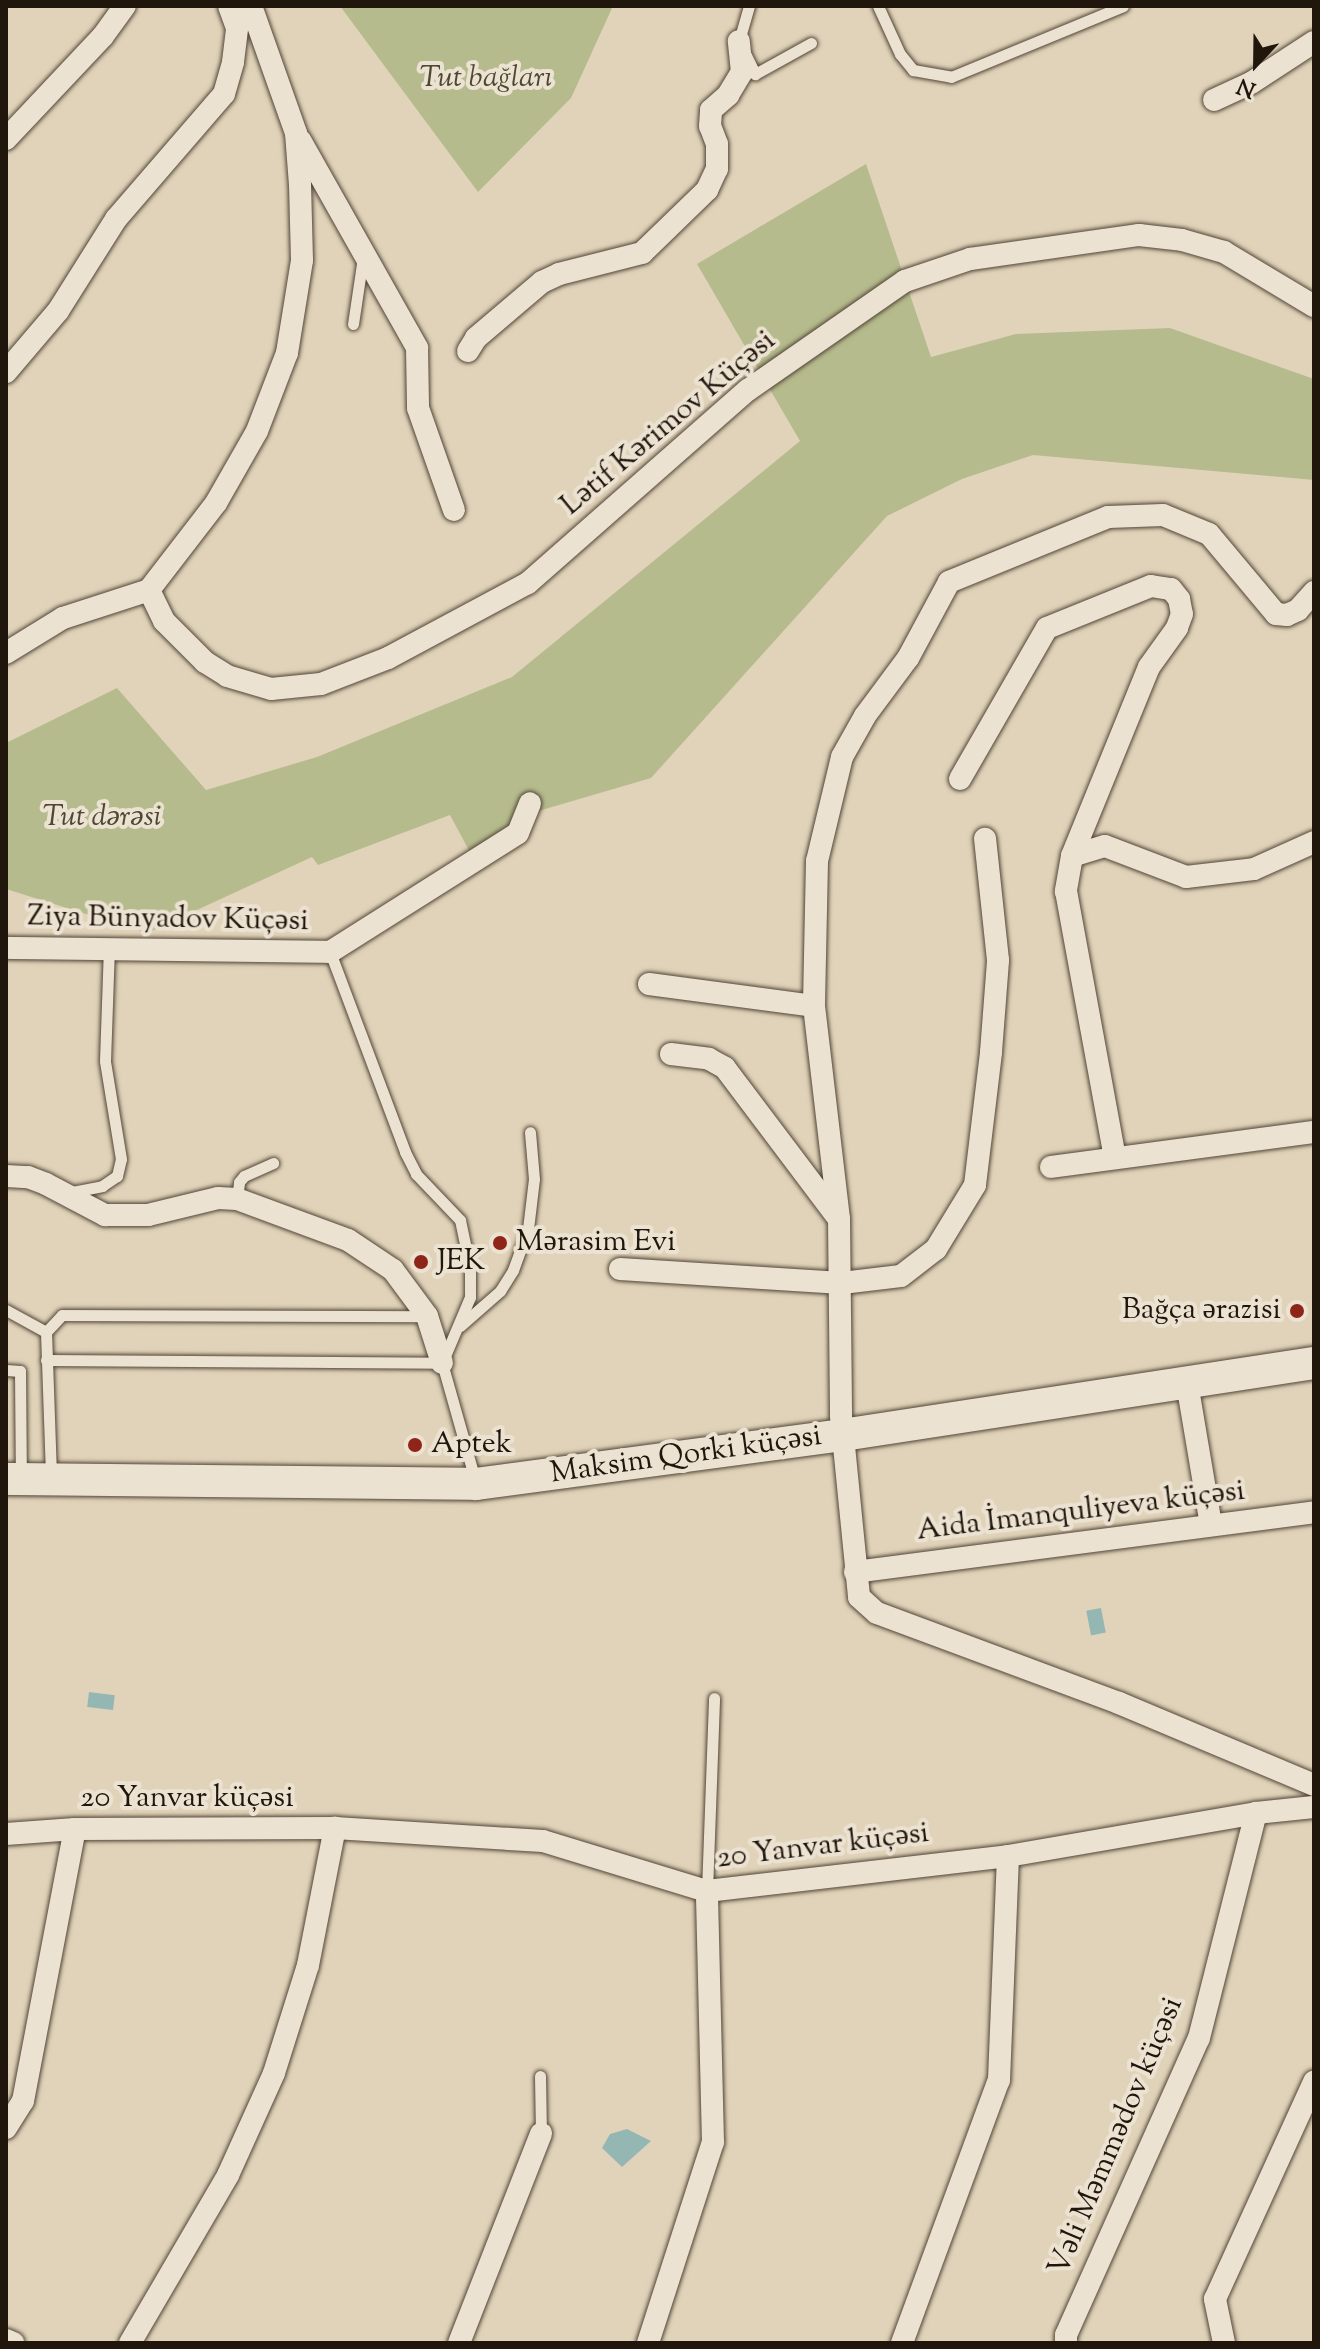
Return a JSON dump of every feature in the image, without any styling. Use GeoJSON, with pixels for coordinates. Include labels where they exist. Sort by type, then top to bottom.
{"type":"FeatureCollection","features":[{"type":"Feature","properties":{"kind":"main road","name":"Maksim Qorki küçəsi"},"geometry":{"type":"LineString","coordinates":[[26,1478],[476,1484],[843,1435],[1314,1363]]}},
{"type":"Feature","properties":{"kind":"street"},"geometry":{"type":"LineString","coordinates":[[6,139],[103,36],[125,6]]}},
{"type":"Feature","properties":{"kind":"street"},"geometry":{"type":"LineString","coordinates":[[6,372],[58,311],[116,219],[224,94],[233,62],[237,28],[229,6]]}},
{"type":"Feature","properties":{"kind":"street"},"geometry":{"type":"LineString","coordinates":[[251,6],[296,133],[417,348],[418,408],[454,510]]}},
{"type":"Feature","properties":{"kind":"street"},"geometry":{"type":"LineString","coordinates":[[468,351],[476,338],[542,282],[559,274],[642,253],[707,190],[717,169],[717,144],[710,126],[711,110],[728,95],[742,72],[739,41]]}},
{"type":"Feature","properties":{"kind":"street"},"geometry":{"type":"LineString","coordinates":[[1214,100],[1251,83],[1314,42]]}},
{"type":"Feature","properties":{"kind":"street"},"geometry":{"type":"LineString","coordinates":[[6,653],[63,618],[149,590],[216,503],[257,431],[287,353],[302,260],[296,133]]}},
{"type":"Feature","properties":{"kind":"street","name":"Lətif Kərimov Küçəsi"},"geometry":{"type":"LineString","coordinates":[[149,590],[164,621],[205,662],[227,676],[271,689],[321,684],[388,658],[528,583],[748,390],[905,281],[970,259],[1139,235],[1182,240],[1224,252],[1314,306]]}},
{"type":"Feature","properties":{"kind":"street"},"geometry":{"type":"LineString","coordinates":[[1314,592],[1298,610],[1276,614],[1209,534],[1163,515],[1108,517],[949,582],[908,658],[865,716],[842,757],[817,861],[814,1006],[839,1219],[843,1435],[859,1597],[877,1613],[1119,1703],[1314,1785]]}},
{"type":"Feature","properties":{"kind":"street"},"geometry":{"type":"LineString","coordinates":[[960,779],[1047,628],[1151,586],[1171,589],[1179,599],[1182,614],[1177,628],[1149,667],[1072,856],[1066,891],[1069,921],[1115,1157]]}},
{"type":"Feature","properties":{"kind":"street","name":"Ziya Bünyadov Küçəsi"},"geometry":{"type":"LineString","coordinates":[[6,948],[330,952],[518,833],[530,803]]}},
{"type":"Feature","properties":{"kind":"street"},"geometry":{"type":"LineString","coordinates":[[620,1269],[842,1283],[901,1276],[936,1249],[975,1185],[991,1052],[998,960],[985,839]]}},
{"type":"Feature","properties":{"kind":"street"},"geometry":{"type":"LineString","coordinates":[[1072,856],[1105,846],[1186,877],[1254,869],[1314,842]]}},
{"type":"Feature","properties":{"kind":"street"},"geometry":{"type":"LineString","coordinates":[[649,984],[814,1006]]}},
{"type":"Feature","properties":{"kind":"street"},"geometry":{"type":"LineString","coordinates":[[671,1054],[709,1059],[736,1078],[839,1219]]}},
{"type":"Feature","properties":{"kind":"street"},"geometry":{"type":"LineString","coordinates":[[1051,1167],[1314,1132]]}},
{"type":"Feature","properties":{"kind":"street"},"geometry":{"type":"LineString","coordinates":[[6,1176],[28,1177],[105,1215],[148,1215],[218,1198],[237,1199],[348,1240],[393,1270],[427,1316],[442,1363]]}},
{"type":"Feature","properties":{"kind":"street"},"geometry":{"type":"LineString","coordinates":[[1187,1383],[1211,1525]]}},
{"type":"Feature","properties":{"kind":"street","name":"Aida İmanquliyeva küçəsi"},"geometry":{"type":"LineString","coordinates":[[855,1572],[1314,1512]]}},
{"type":"Feature","properties":{"kind":"street","name":"20 Yanvar küçəsi"},"geometry":{"type":"LineString","coordinates":[[6,1834],[75,1829],[335,1828],[543,1841],[707,1891],[1008,1856],[1256,1813],[1314,1807]]}},
{"type":"Feature","properties":{"kind":"street","name":"Vəli Məmmədov küçəsi"},"geometry":{"type":"LineString","coordinates":[[1066,2343],[1066,2335],[1199,2038],[1256,1813]]}},
{"type":"Feature","properties":{"kind":"street"},"geometry":{"type":"LineString","coordinates":[[130,2343],[228,2175],[274,2073],[308,1965],[335,1828]]}},
{"type":"Feature","properties":{"kind":"street"},"geometry":{"type":"LineString","coordinates":[[6,2128],[23,2101],[75,1829]]}},
{"type":"Feature","properties":{"kind":"street"},"geometry":{"type":"LineString","coordinates":[[902,2343],[999,2080],[1008,1856]]}},
{"type":"Feature","properties":{"kind":"street"},"geometry":{"type":"LineString","coordinates":[[648,2343],[713,2142],[707,1891]]}},
{"type":"Feature","properties":{"kind":"street"},"geometry":{"type":"LineString","coordinates":[[1224,2343],[1215,2299],[1314,2082]]}},
{"type":"Feature","properties":{"kind":"street"},"geometry":{"type":"LineString","coordinates":[[459,2343],[541,2134]]}},
{"type":"Feature","properties":{"kind":"street"},"geometry":{"type":"LineString","coordinates":[[6,2340],[13,2343]]}},
{"type":"Feature","properties":{"kind":"lane"},"geometry":{"type":"LineString","coordinates":[[749,6],[739,41],[755,74],[811,43]]}},
{"type":"Feature","properties":{"kind":"lane"},"geometry":{"type":"LineString","coordinates":[[878,6],[900,54],[913,70],[951,77],[1123,6]]}},
{"type":"Feature","properties":{"kind":"lane"},"geometry":{"type":"LineString","coordinates":[[353,324],[364,252]]}},
{"type":"Feature","properties":{"kind":"lane"},"geometry":{"type":"LineString","coordinates":[[62,1193],[102,1186],[117,1176],[121,1159],[119,1131],[105,1061],[109,948]]}},
{"type":"Feature","properties":{"kind":"lane","name":"Ziya Bünyadov Küçəsi"},"geometry":{"type":"LineString","coordinates":[[330,952],[405,1152],[416,1174],[460,1220],[470,1268],[470,1297],[442,1363]]}},
{"type":"Feature","properties":{"kind":"lane"},"geometry":{"type":"LineString","coordinates":[[457,1329],[500,1291],[513,1270],[528,1229],[534,1179],[530,1132]]}},
{"type":"Feature","properties":{"kind":"lane"},"geometry":{"type":"LineString","coordinates":[[237,1199],[239,1182],[244,1176],[273,1163]]}},
{"type":"Feature","properties":{"kind":"lane"},"geometry":{"type":"LineString","coordinates":[[6,1310],[46,1332]]}},
{"type":"Feature","properties":{"kind":"lane"},"geometry":{"type":"LineString","coordinates":[[26,1478],[46,1360],[46,1332],[62,1315],[427,1316]]}},
{"type":"Feature","properties":{"kind":"lane"},"geometry":{"type":"LineString","coordinates":[[46,1360],[442,1363],[476,1484]]}},
{"type":"Feature","properties":{"kind":"lane"},"geometry":{"type":"LineString","coordinates":[[6,1370],[20,1371],[26,1478]]}},
{"type":"Feature","properties":{"kind":"lane"},"geometry":{"type":"LineString","coordinates":[[707,1891],[714,1698]]}},
{"type":"Feature","properties":{"kind":"lane"},"geometry":{"type":"LineString","coordinates":[[540,2076],[541,2134]]}},
{"type":"Feature","properties":{"kind":"green space","name":"Tut bağları"},"geometry":{"type":"Polygon","coordinates":[[[340,6],[613,6],[571,98],[478,192],[340,6]]]}},
{"type":"Feature","properties":{"kind":"green space","name":"Tut dərəsi"},"geometry":{"type":"Polygon","coordinates":[[[866,164],[931,357],[1016,334],[1170,328],[1314,379],[1314,480],[1033,455],[962,479],[887,516],[651,778],[518,817],[472,856],[450,815],[318,865],[312,857],[147,933],[6,889],[6,743],[117,688],[206,790],[317,757],[512,677],[800,441],[697,264],[866,164]]]}},
{"type":"Feature","properties":{"kind":"water"},"geometry":{"type":"Polygon","coordinates":[[[1101,1608],[1106,1633],[1091,1635],[1086,1611],[1101,1608]]]}},
{"type":"Feature","properties":{"kind":"water"},"geometry":{"type":"Polygon","coordinates":[[[89,1692],[115,1695],[113,1710],[87,1707],[89,1692]]]}},
{"type":"Feature","properties":{"kind":"water"},"geometry":{"type":"Polygon","coordinates":[[[627,2129],[651,2141],[622,2167],[602,2148],[610,2134],[627,2129]]]}},
{"type":"Feature","properties":{"kind":"place","name":"Mərasim Evi"},"geometry":{"type":"Point","coordinates":[500,1243]}},
{"type":"Feature","properties":{"kind":"place","name":"JEK"},"geometry":{"type":"Point","coordinates":[421,1262]}},
{"type":"Feature","properties":{"kind":"place","name":"Bağça ərazisi"},"geometry":{"type":"Point","coordinates":[1297,1311]}},
{"type":"Feature","properties":{"kind":"place","name":"Aptek"},"geometry":{"type":"Point","coordinates":[415,1445]}}]}
